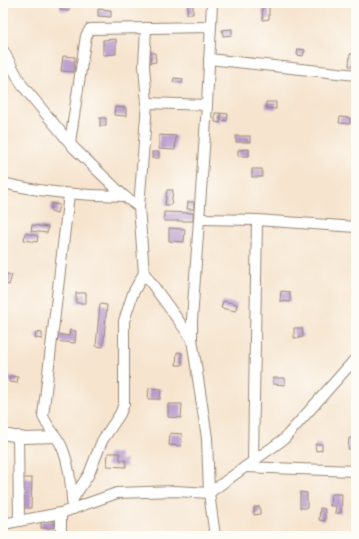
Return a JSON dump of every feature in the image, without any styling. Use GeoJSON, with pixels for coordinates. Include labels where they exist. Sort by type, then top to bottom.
{"type":"FeatureCollection","features":[{"type":"Feature","properties":{"kind":"street"},"geometry":{"type":"LineString","coordinates":[[212,3],[192,339],[207,438],[209,493],[215,536]]}},
{"type":"Feature","properties":{"kind":"street"},"geometry":{"type":"LineString","coordinates":[[70,142],[86,36],[90,30],[211,27]]}},
{"type":"Feature","properties":{"kind":"street"},"geometry":{"type":"LineString","coordinates":[[146,28],[144,66],[147,103],[140,207],[144,273],[155,291],[192,339]]}},
{"type":"Feature","properties":{"kind":"street"},"geometry":{"type":"LineString","coordinates":[[3,50],[22,85],[70,142],[124,196],[140,207]]}},
{"type":"Feature","properties":{"kind":"street"},"geometry":{"type":"LineString","coordinates":[[209,59],[356,75]]}},
{"type":"Feature","properties":{"kind":"street"},"geometry":{"type":"LineString","coordinates":[[147,103],[207,105]]}},
{"type":"Feature","properties":{"kind":"street"},"geometry":{"type":"LineString","coordinates":[[3,183],[28,189],[69,194],[124,196]]}},
{"type":"Feature","properties":{"kind":"street"},"geometry":{"type":"LineString","coordinates":[[69,194],[44,408],[45,422],[61,445],[70,480],[72,504]]}},
{"type":"Feature","properties":{"kind":"street"},"geometry":{"type":"LineString","coordinates":[[200,219],[257,220],[356,227]]}},
{"type":"Feature","properties":{"kind":"street"},"geometry":{"type":"LineString","coordinates":[[253,460],[257,220]]}},
{"type":"Feature","properties":{"kind":"street"},"geometry":{"type":"LineString","coordinates":[[3,524],[61,513],[72,504],[89,474],[102,441],[120,414],[124,404],[124,321],[133,293],[144,273]]}},
{"type":"Feature","properties":{"kind":"street"},"geometry":{"type":"LineString","coordinates":[[72,504],[117,493],[175,491],[209,493],[244,466],[284,439],[356,358]]}},
{"type":"Feature","properties":{"kind":"street"},"geometry":{"type":"LineString","coordinates":[[3,434],[56,437]]}},
{"type":"Feature","properties":{"kind":"street"},"geometry":{"type":"LineString","coordinates":[[18,436],[19,521]]}},
{"type":"Feature","properties":{"kind":"street"},"geometry":{"type":"LineString","coordinates":[[244,466],[356,471]]}},
{"type":"Feature","properties":{"kind":"street"},"geometry":{"type":"LineString","coordinates":[[61,513],[61,536]]}},
{"type":"Feature","properties":{"kind":"building"},"geometry":{"type":"Polygon","coordinates":[[[61,3],[70,3],[69,11],[60,10],[61,3]]]}},
{"type":"Feature","properties":{"kind":"building"},"geometry":{"type":"Polygon","coordinates":[[[188,3],[193,3],[193,14],[187,14],[188,3]]]}},
{"type":"Feature","properties":{"kind":"building"},"geometry":{"type":"Polygon","coordinates":[[[269,6],[269,19],[263,20],[262,7],[269,6]]]}},
{"type":"Feature","properties":{"kind":"building"},"geometry":{"type":"Polygon","coordinates":[[[98,9],[111,10],[111,17],[98,16],[98,9]]]}},
{"type":"Feature","properties":{"kind":"building"},"geometry":{"type":"Polygon","coordinates":[[[232,29],[232,35],[223,36],[222,30],[232,29]]]}},
{"type":"Feature","properties":{"kind":"building"},"geometry":{"type":"Polygon","coordinates":[[[116,39],[116,54],[103,55],[103,40],[116,39]]]}},
{"type":"Feature","properties":{"kind":"building"},"geometry":{"type":"Polygon","coordinates":[[[298,49],[305,50],[303,56],[297,55],[298,49]]]}},
{"type":"Feature","properties":{"kind":"building"},"geometry":{"type":"Polygon","coordinates":[[[150,53],[155,53],[156,62],[150,63],[150,53]]]}},
{"type":"Feature","properties":{"kind":"building"},"geometry":{"type":"Polygon","coordinates":[[[350,54],[356,54],[356,66],[349,66],[350,54]]]}},
{"type":"Feature","properties":{"kind":"building"},"geometry":{"type":"Polygon","coordinates":[[[63,56],[75,57],[74,72],[61,71],[63,56]]]}},
{"type":"Feature","properties":{"kind":"building"},"geometry":{"type":"Polygon","coordinates":[[[174,78],[183,79],[182,83],[173,82],[174,78]]]}},
{"type":"Feature","properties":{"kind":"building"},"geometry":{"type":"Polygon","coordinates":[[[266,102],[276,102],[276,109],[266,108],[266,102]]]}},
{"type":"Feature","properties":{"kind":"building"},"geometry":{"type":"Polygon","coordinates":[[[115,107],[126,108],[126,116],[114,115],[115,107]]]}},
{"type":"Feature","properties":{"kind":"building"},"geometry":{"type":"Polygon","coordinates":[[[215,113],[220,113],[220,123],[215,122],[215,113]]]}},
{"type":"Feature","properties":{"kind":"building"},"geometry":{"type":"Polygon","coordinates":[[[221,113],[228,114],[227,121],[221,120],[221,113]]]}},
{"type":"Feature","properties":{"kind":"building"},"geometry":{"type":"Polygon","coordinates":[[[340,117],[350,118],[350,124],[339,123],[340,117]]]}},
{"type":"Feature","properties":{"kind":"building"},"geometry":{"type":"Polygon","coordinates":[[[100,118],[106,118],[106,126],[100,126],[100,118]]]}},
{"type":"Feature","properties":{"kind":"building"},"geometry":{"type":"Polygon","coordinates":[[[159,135],[176,136],[175,150],[159,149],[159,135]]]}},
{"type":"Feature","properties":{"kind":"building"},"geometry":{"type":"Polygon","coordinates":[[[236,136],[250,136],[250,142],[236,142],[236,136]]]}},
{"type":"Feature","properties":{"kind":"building"},"geometry":{"type":"Polygon","coordinates":[[[249,149],[249,156],[238,156],[238,150],[249,149]]]}},
{"type":"Feature","properties":{"kind":"building"},"geometry":{"type":"Polygon","coordinates":[[[152,152],[159,152],[159,158],[152,158],[152,152]]]}},
{"type":"Feature","properties":{"kind":"building"},"geometry":{"type":"Polygon","coordinates":[[[252,169],[262,169],[262,177],[252,177],[252,169]]]}},
{"type":"Feature","properties":{"kind":"building"},"geometry":{"type":"Polygon","coordinates":[[[167,190],[173,190],[171,205],[165,205],[167,190]]]}},
{"type":"Feature","properties":{"kind":"building"},"geometry":{"type":"Polygon","coordinates":[[[188,202],[194,202],[194,209],[187,209],[188,202]]]}},
{"type":"Feature","properties":{"kind":"building"},"geometry":{"type":"Polygon","coordinates":[[[52,203],[59,205],[57,213],[50,211],[52,203]]]}},
{"type":"Feature","properties":{"kind":"building"},"geometry":{"type":"Polygon","coordinates":[[[164,212],[193,213],[193,221],[164,221],[164,212]]]}},
{"type":"Feature","properties":{"kind":"building"},"geometry":{"type":"Polygon","coordinates":[[[32,225],[48,227],[47,233],[31,231],[32,225]]]}},
{"type":"Feature","properties":{"kind":"building"},"geometry":{"type":"Polygon","coordinates":[[[169,228],[185,229],[184,242],[169,241],[169,228]]]}},
{"type":"Feature","properties":{"kind":"building"},"geometry":{"type":"Polygon","coordinates":[[[25,233],[38,236],[37,242],[24,240],[25,233]]]}},
{"type":"Feature","properties":{"kind":"building"},"geometry":{"type":"Polygon","coordinates":[[[3,273],[12,275],[9,285],[3,283],[3,273]]]}},
{"type":"Feature","properties":{"kind":"building"},"geometry":{"type":"Polygon","coordinates":[[[281,291],[290,292],[290,302],[280,301],[281,291]]]}},
{"type":"Feature","properties":{"kind":"building"},"geometry":{"type":"Polygon","coordinates":[[[76,293],[86,293],[86,303],[76,303],[76,293]]]}},
{"type":"Feature","properties":{"kind":"building"},"geometry":{"type":"Polygon","coordinates":[[[223,301],[237,304],[236,311],[221,308],[223,301]]]}},
{"type":"Feature","properties":{"kind":"building"},"geometry":{"type":"Polygon","coordinates":[[[100,304],[107,305],[103,347],[96,346],[100,304]]]}},
{"type":"Feature","properties":{"kind":"building"},"geometry":{"type":"Polygon","coordinates":[[[294,328],[302,328],[303,337],[294,338],[294,328]]]}},
{"type":"Feature","properties":{"kind":"building"},"geometry":{"type":"Polygon","coordinates":[[[70,330],[76,331],[75,343],[55,341],[56,334],[69,336],[70,330]]]}},
{"type":"Feature","properties":{"kind":"building"},"geometry":{"type":"Polygon","coordinates":[[[36,332],[42,333],[42,339],[35,338],[36,332]]]}},
{"type":"Feature","properties":{"kind":"building"},"geometry":{"type":"Polygon","coordinates":[[[177,352],[182,353],[182,365],[176,365],[177,352]]]}},
{"type":"Feature","properties":{"kind":"building"},"geometry":{"type":"Polygon","coordinates":[[[10,376],[18,377],[17,383],[9,382],[10,376]]]}},
{"type":"Feature","properties":{"kind":"building"},"geometry":{"type":"Polygon","coordinates":[[[273,378],[285,378],[285,385],[273,384],[273,378]]]}},
{"type":"Feature","properties":{"kind":"building"},"geometry":{"type":"Polygon","coordinates":[[[149,388],[161,389],[160,399],[148,399],[149,388]]]}},
{"type":"Feature","properties":{"kind":"building"},"geometry":{"type":"Polygon","coordinates":[[[168,404],[182,404],[181,418],[168,417],[168,404]]]}},
{"type":"Feature","properties":{"kind":"building"},"geometry":{"type":"Polygon","coordinates":[[[170,433],[182,434],[181,446],[169,445],[170,433]]]}},
{"type":"Feature","properties":{"kind":"building"},"geometry":{"type":"Polygon","coordinates":[[[349,438],[356,439],[355,450],[348,449],[349,438]]]}},
{"type":"Feature","properties":{"kind":"building"},"geometry":{"type":"Polygon","coordinates":[[[315,444],[322,444],[322,450],[316,451],[315,444]]]}},
{"type":"Feature","properties":{"kind":"building"},"geometry":{"type":"Polygon","coordinates":[[[108,453],[120,453],[120,460],[126,460],[126,467],[107,466],[108,453]]]}},
{"type":"Feature","properties":{"kind":"building"},"geometry":{"type":"Polygon","coordinates":[[[23,478],[32,478],[31,508],[22,508],[23,478]]]}},
{"type":"Feature","properties":{"kind":"building"},"geometry":{"type":"Polygon","coordinates":[[[300,492],[307,493],[307,508],[300,508],[300,492]]]}},
{"type":"Feature","properties":{"kind":"building"},"geometry":{"type":"Polygon","coordinates":[[[331,494],[342,494],[341,513],[335,513],[336,506],[330,506],[331,494]]]}},
{"type":"Feature","properties":{"kind":"building"},"geometry":{"type":"Polygon","coordinates":[[[254,507],[260,507],[260,514],[254,515],[254,507]]]}},
{"type":"Feature","properties":{"kind":"building"},"geometry":{"type":"Polygon","coordinates":[[[320,508],[325,509],[325,521],[319,520],[320,508]]]}},
{"type":"Feature","properties":{"kind":"building"},"geometry":{"type":"Polygon","coordinates":[[[41,521],[54,521],[54,528],[41,528],[41,521]]]}}]}
